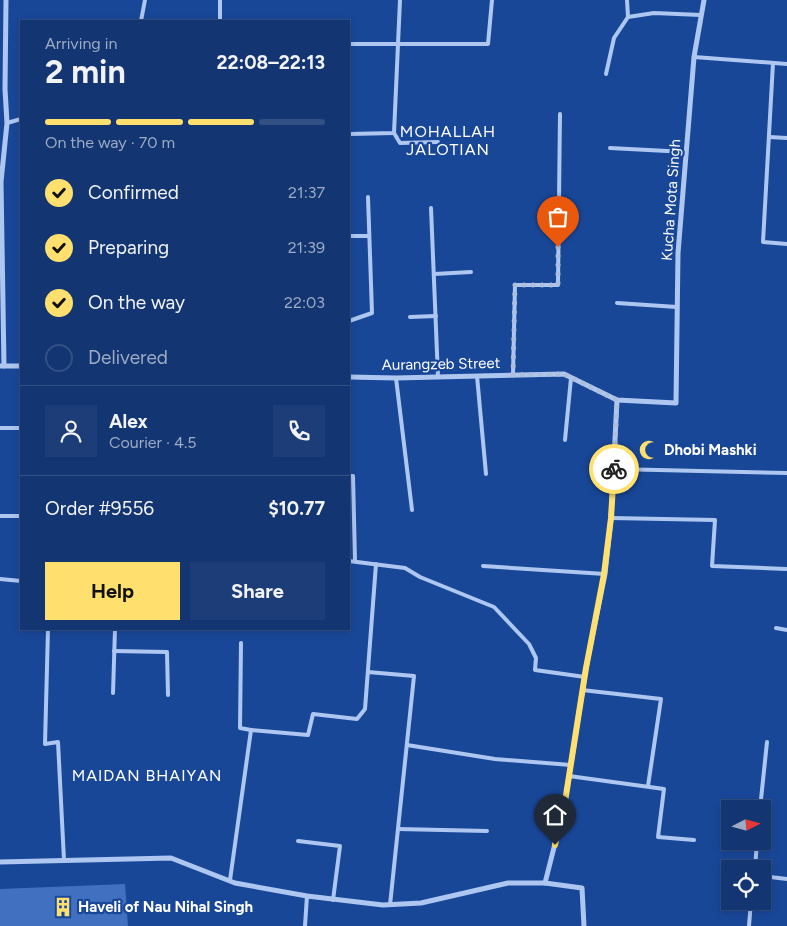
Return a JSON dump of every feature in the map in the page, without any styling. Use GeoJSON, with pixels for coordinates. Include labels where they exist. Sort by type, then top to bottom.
{"type":"FeatureCollection","features":[{"type":"Feature","properties":{"kind":"street"},"geometry":{"type":"LineString","coordinates":[[6,0],[7,122],[0,182],[2,366],[20,366]]}},
{"type":"Feature","properties":{"kind":"street","name":"Kucha Mota Singh"},"geometry":{"type":"LineString","coordinates":[[617,400],[676,403],[678,253],[694,57],[704,0]]}},
{"type":"Feature","properties":{"kind":"street","name":"Aurangzeb Street"},"geometry":{"type":"LineString","coordinates":[[350,377],[396,378],[564,374],[617,400]]}},
{"type":"Feature","properties":{"kind":"street"},"geometry":{"type":"LineString","coordinates":[[545,883],[564,808],[582,690],[604,574],[611,518],[617,400]]}},
{"type":"Feature","properties":{"kind":"street"},"geometry":{"type":"LineString","coordinates":[[0,862],[171,858],[235,883],[333,900],[390,905],[421,904],[508,882],[545,883],[582,888],[584,926]]}},
{"type":"Feature","properties":{"kind":"lane"},"geometry":{"type":"LineString","coordinates":[[141,20],[144,0]]}},
{"type":"Feature","properties":{"kind":"lane"},"geometry":{"type":"LineString","coordinates":[[220,0],[220,20]]}},
{"type":"Feature","properties":{"kind":"lane"},"geometry":{"type":"LineString","coordinates":[[400,0],[394,133],[400,143],[438,142]]}},
{"type":"Feature","properties":{"kind":"lane"},"geometry":{"type":"LineString","coordinates":[[350,44],[488,44],[492,0]]}},
{"type":"Feature","properties":{"kind":"lane"},"geometry":{"type":"LineString","coordinates":[[606,74],[614,38],[628,17],[627,0]]}},
{"type":"Feature","properties":{"kind":"lane"},"geometry":{"type":"LineString","coordinates":[[628,17],[654,13],[702,14]]}},
{"type":"Feature","properties":{"kind":"lane"},"geometry":{"type":"LineString","coordinates":[[694,57],[787,64]]}},
{"type":"Feature","properties":{"kind":"lane"},"geometry":{"type":"LineString","coordinates":[[773,63],[763,242],[787,244]]}},
{"type":"Feature","properties":{"kind":"lane"},"geometry":{"type":"LineString","coordinates":[[0,113],[7,113]]}},
{"type":"Feature","properties":{"kind":"lane"},"geometry":{"type":"LineString","coordinates":[[513,375],[515,285],[558,285],[560,114]]}},
{"type":"Feature","properties":{"kind":"lane"},"geometry":{"type":"LineString","coordinates":[[7,122],[20,119]]}},
{"type":"Feature","properties":{"kind":"lane"},"geometry":{"type":"LineString","coordinates":[[350,134],[394,133]]}},
{"type":"Feature","properties":{"kind":"lane"},"geometry":{"type":"LineString","coordinates":[[769,137],[787,138]]}},
{"type":"Feature","properties":{"kind":"lane"},"geometry":{"type":"LineString","coordinates":[[610,148],[686,152]]}},
{"type":"Feature","properties":{"kind":"lane"},"geometry":{"type":"LineString","coordinates":[[350,321],[372,313],[368,197]]}},
{"type":"Feature","properties":{"kind":"lane"},"geometry":{"type":"LineString","coordinates":[[431,208],[438,377]]}},
{"type":"Feature","properties":{"kind":"lane"},"geometry":{"type":"LineString","coordinates":[[350,236],[369,236]]}},
{"type":"Feature","properties":{"kind":"lane"},"geometry":{"type":"LineString","coordinates":[[434,274],[471,272]]}},
{"type":"Feature","properties":{"kind":"lane"},"geometry":{"type":"LineString","coordinates":[[617,303],[678,307]]}},
{"type":"Feature","properties":{"kind":"lane"},"geometry":{"type":"LineString","coordinates":[[410,317],[436,316]]}},
{"type":"Feature","properties":{"kind":"lane"},"geometry":{"type":"LineString","coordinates":[[477,376],[486,474]]}},
{"type":"Feature","properties":{"kind":"lane"},"geometry":{"type":"LineString","coordinates":[[396,378],[412,510]]}},
{"type":"Feature","properties":{"kind":"lane"},"geometry":{"type":"LineString","coordinates":[[565,440],[571,378]]}},
{"type":"Feature","properties":{"kind":"lane"},"geometry":{"type":"LineString","coordinates":[[0,428],[20,428]]}},
{"type":"Feature","properties":{"kind":"lane"},"geometry":{"type":"LineString","coordinates":[[614,469],[787,473]]}},
{"type":"Feature","properties":{"kind":"lane"},"geometry":{"type":"LineString","coordinates":[[350,476],[353,476],[356,561]]}},
{"type":"Feature","properties":{"kind":"lane"},"geometry":{"type":"LineString","coordinates":[[0,516],[20,516]]}},
{"type":"Feature","properties":{"kind":"lane"},"geometry":{"type":"LineString","coordinates":[[611,518],[716,520],[712,566],[786,569]]}},
{"type":"Feature","properties":{"kind":"lane"},"geometry":{"type":"LineString","coordinates":[[350,561],[405,568],[420,577],[494,606],[529,644],[536,658],[535,670],[585,677]]}},
{"type":"Feature","properties":{"kind":"lane"},"geometry":{"type":"LineString","coordinates":[[241,644],[240,728],[308,735],[313,714],[357,719],[365,709],[376,564]]}},
{"type":"Feature","properties":{"kind":"lane"},"geometry":{"type":"LineString","coordinates":[[484,566],[604,574]]}},
{"type":"Feature","properties":{"kind":"lane"},"geometry":{"type":"LineString","coordinates":[[0,579],[20,581]]}},
{"type":"Feature","properties":{"kind":"lane"},"geometry":{"type":"LineString","coordinates":[[776,628],[787,630]]}},
{"type":"Feature","properties":{"kind":"lane"},"geometry":{"type":"LineString","coordinates":[[48,630],[45,744],[58,742],[64,860]]}},
{"type":"Feature","properties":{"kind":"lane"},"geometry":{"type":"LineString","coordinates":[[113,693],[115,630]]}},
{"type":"Feature","properties":{"kind":"lane"},"geometry":{"type":"LineString","coordinates":[[114,651],[167,652],[168,695]]}},
{"type":"Feature","properties":{"kind":"lane"},"geometry":{"type":"LineString","coordinates":[[368,672],[414,676],[390,905]]}},
{"type":"Feature","properties":{"kind":"lane"},"geometry":{"type":"LineString","coordinates":[[582,690],[661,699],[648,786]]}},
{"type":"Feature","properties":{"kind":"lane"},"geometry":{"type":"LineString","coordinates":[[230,880],[251,730]]}},
{"type":"Feature","properties":{"kind":"lane"},"geometry":{"type":"LineString","coordinates":[[761,800],[767,742]]}},
{"type":"Feature","properties":{"kind":"lane"},"geometry":{"type":"LineString","coordinates":[[407,745],[495,759],[570,765]]}},
{"type":"Feature","properties":{"kind":"lane"},"geometry":{"type":"LineString","coordinates":[[569,776],[664,789],[658,837],[694,840]]}},
{"type":"Feature","properties":{"kind":"lane"},"geometry":{"type":"LineString","coordinates":[[398,829],[487,831]]}},
{"type":"Feature","properties":{"kind":"lane"},"geometry":{"type":"LineString","coordinates":[[298,841],[340,846],[333,900]]}},
{"type":"Feature","properties":{"kind":"lane"},"geometry":{"type":"LineString","coordinates":[[771,877],[787,879]]}},
{"type":"Feature","properties":{"kind":"lane"},"geometry":{"type":"LineString","coordinates":[[305,926],[306,896]]}},
{"type":"Feature","properties":{"kind":"lane"},"geometry":{"type":"LineString","coordinates":[[749,926],[750,910]]}},
{"type":"Feature","properties":{"kind":"building","name":"Haveli of Nau Nihal Singh"},"geometry":{"type":"Polygon","coordinates":[[[125,884],[128,926],[0,926],[0,889],[125,884]]]}},
{"type":"Feature","properties":{"kind":"way so far"},"geometry":{"type":"LineString","coordinates":[[558,247],[558,285],[515,285],[513,375],[564,374],[617,400],[614,469]]}},
{"type":"Feature","properties":{"kind":"place","name":"Dhobi Mashki"},"geometry":{"type":"Point","coordinates":[649,450]}},
{"type":"Feature","properties":{"kind":"place","name":"Haveli of Nau Nihal Singh"},"geometry":{"type":"Point","coordinates":[63,907]}},
{"type":"Feature","properties":{"kind":"district","name":"MOHALLAH JALOTIAN"},"geometry":{"type":"Point","coordinates":[448,140]}},
{"type":"Feature","properties":{"kind":"district","name":"MAIDAN BHAIYAN"},"geometry":{"type":"Point","coordinates":[147,775]}},
{"type":"Feature","properties":{"kind":"route"},"geometry":{"type":"LineString","coordinates":[[555,845],[564,808],[586,668],[604,574],[611,518],[614,469]]}}]}
